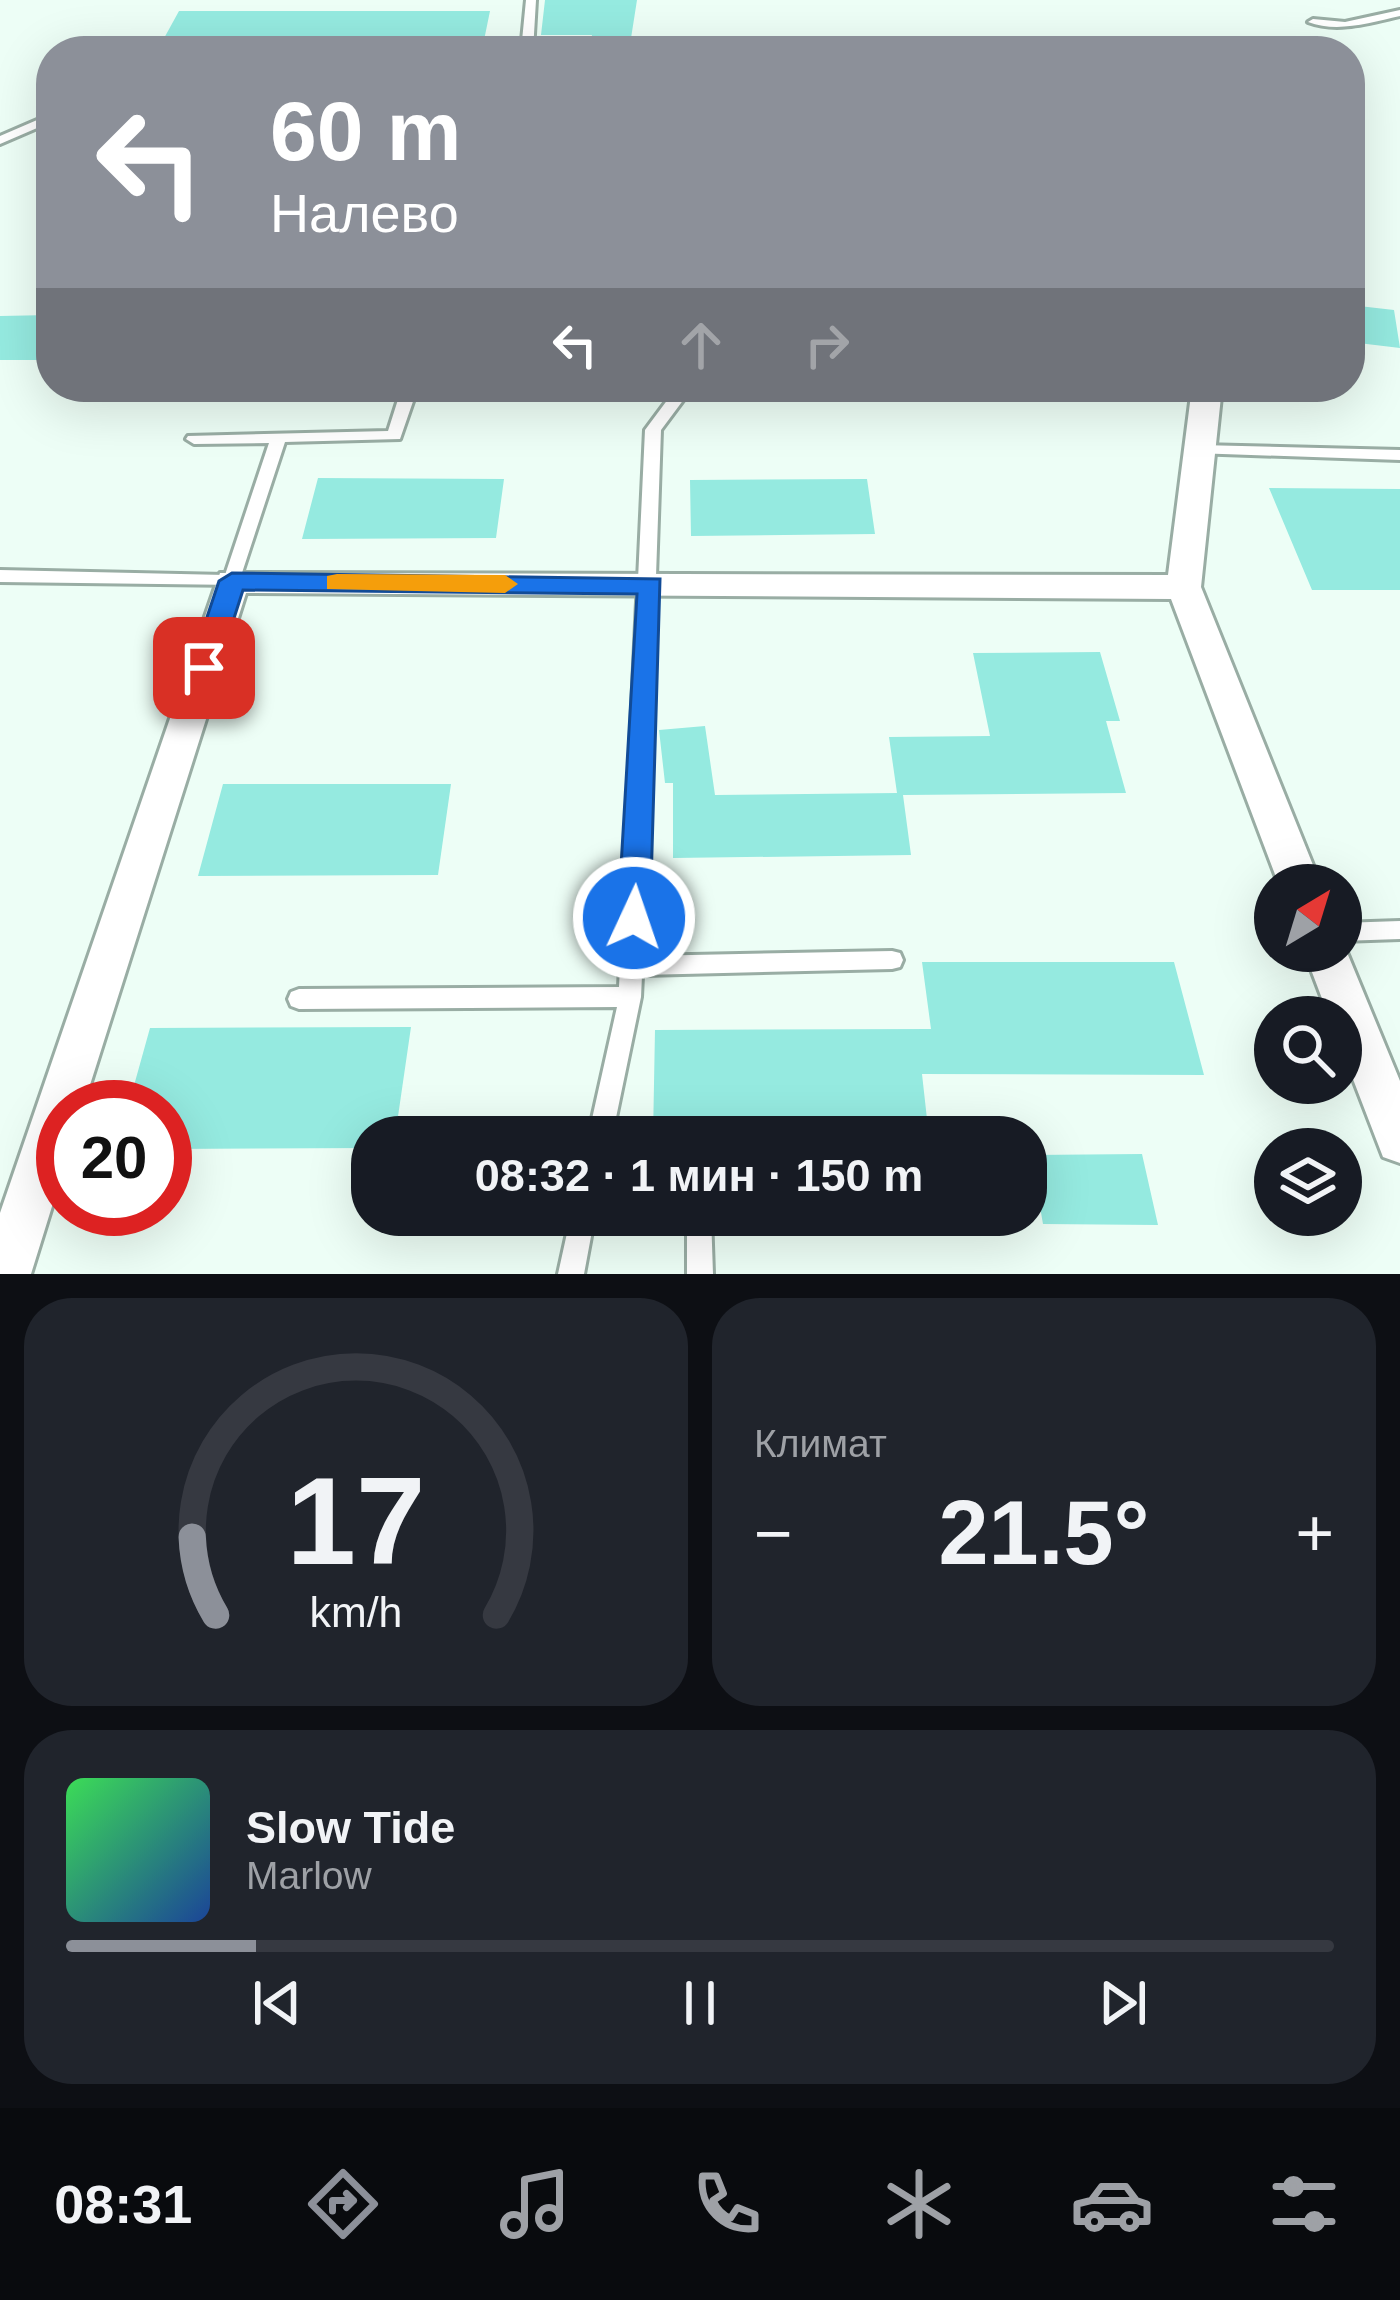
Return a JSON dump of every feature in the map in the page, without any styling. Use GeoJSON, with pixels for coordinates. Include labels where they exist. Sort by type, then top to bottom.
{"type":"FeatureCollection","features":[{"type":"Feature","properties":{"kind":"street"},"geometry":{"type":"LineString","coordinates":[[1205,402],[1184,586],[1292,864]]}},
{"type":"Feature","properties":{"kind":"street"},"geometry":{"type":"LineString","coordinates":[[5,1274],[232,581],[1184,586]]}},
{"type":"Feature","properties":{"kind":"street"},"geometry":{"type":"LineString","coordinates":[[1334,972],[1400,1141]]}},
{"type":"Feature","properties":{"kind":"lane"},"geometry":{"type":"LineString","coordinates":[[528,36],[531,0]]}},
{"type":"Feature","properties":{"kind":"lane"},"geometry":{"type":"LineString","coordinates":[[1313,22],[1345,25],[1400,13]]}},
{"type":"Feature","properties":{"kind":"lane"},"geometry":{"type":"LineString","coordinates":[[0,140],[36,124]]}},
{"type":"Feature","properties":{"kind":"lane"},"geometry":{"type":"LineString","coordinates":[[194,440],[394,436],[405,402]]}},
{"type":"Feature","properties":{"kind":"lane"},"geometry":{"type":"LineString","coordinates":[[604,1116],[630,997],[651,586],[653,430],[674,402]]}},
{"type":"Feature","properties":{"kind":"lane"},"geometry":{"type":"LineString","coordinates":[[0,576],[232,581],[278,440]]}},
{"type":"Feature","properties":{"kind":"lane"},"geometry":{"type":"LineString","coordinates":[[1200,450],[1400,455]]}},
{"type":"Feature","properties":{"kind":"lane"},"geometry":{"type":"LineString","coordinates":[[1362,931],[1400,930]]}},
{"type":"Feature","properties":{"kind":"lane"},"geometry":{"type":"LineString","coordinates":[[632,966],[892,960]]}},
{"type":"Feature","properties":{"kind":"lane"},"geometry":{"type":"LineString","coordinates":[[299,999],[630,997]]}},
{"type":"Feature","properties":{"kind":"lane"},"geometry":{"type":"LineString","coordinates":[[571,1274],[579,1236]]}},
{"type":"Feature","properties":{"kind":"lane"},"geometry":{"type":"LineString","coordinates":[[700,1236],[700,1274]]}},
{"type":"Feature","properties":{"kind":"building"},"geometry":{"type":"Polygon","coordinates":[[[545,0],[637,0],[631,36],[541,35],[545,0]]]}},
{"type":"Feature","properties":{"kind":"building"},"geometry":{"type":"Polygon","coordinates":[[[179,11],[490,11],[485,36],[165,36],[179,11]]]}},
{"type":"Feature","properties":{"kind":"building"},"geometry":{"type":"Polygon","coordinates":[[[1365,307],[1394,310],[1400,348],[1365,344],[1365,307]]]}},
{"type":"Feature","properties":{"kind":"building"},"geometry":{"type":"Polygon","coordinates":[[[36,315],[36,360],[0,360],[0,316],[36,315]]]}},
{"type":"Feature","properties":{"kind":"building"},"geometry":{"type":"Polygon","coordinates":[[[318,478],[504,479],[496,538],[302,539],[318,478]]]}},
{"type":"Feature","properties":{"kind":"building"},"geometry":{"type":"Polygon","coordinates":[[[867,479],[875,534],[691,536],[690,480],[867,479]]]}},
{"type":"Feature","properties":{"kind":"building"},"geometry":{"type":"Polygon","coordinates":[[[1269,488],[1400,489],[1400,590],[1312,590],[1269,488]]]}},
{"type":"Feature","properties":{"kind":"building"},"geometry":{"type":"Polygon","coordinates":[[[1100,652],[1120,721],[1106,721],[1126,793],[903,795],[911,855],[673,858],[673,783],[665,783],[659,730],[705,726],[715,795],[897,793],[889,737],[990,736],[973,653],[1100,652]]]}},
{"type":"Feature","properties":{"kind":"building"},"geometry":{"type":"Polygon","coordinates":[[[223,784],[451,784],[438,875],[198,876],[223,784]]]}},
{"type":"Feature","properties":{"kind":"building"},"geometry":{"type":"Polygon","coordinates":[[[922,962],[1174,962],[1204,1075],[922,1074],[927,1116],[653,1116],[655,1030],[931,1029],[922,962]]]}},
{"type":"Feature","properties":{"kind":"building"},"geometry":{"type":"Polygon","coordinates":[[[411,1027],[398,1116],[351,1116],[351,1148],[192,1149],[192,1080],[136,1080],[150,1028],[411,1027]]]}},
{"type":"Feature","properties":{"kind":"building"},"geometry":{"type":"Polygon","coordinates":[[[1142,1154],[1158,1225],[1047,1224],[1047,1155],[1142,1154]]]}},
{"type":"Feature","properties":{"kind":"slow traffic"},"geometry":{"type":"LineString","coordinates":[[337,582],[505,584]]}},
{"type":"Feature","properties":{"kind":"route"},"geometry":{"type":"LineString","coordinates":[[204,668],[232,581],[651,586],[634,918]]}}]}
